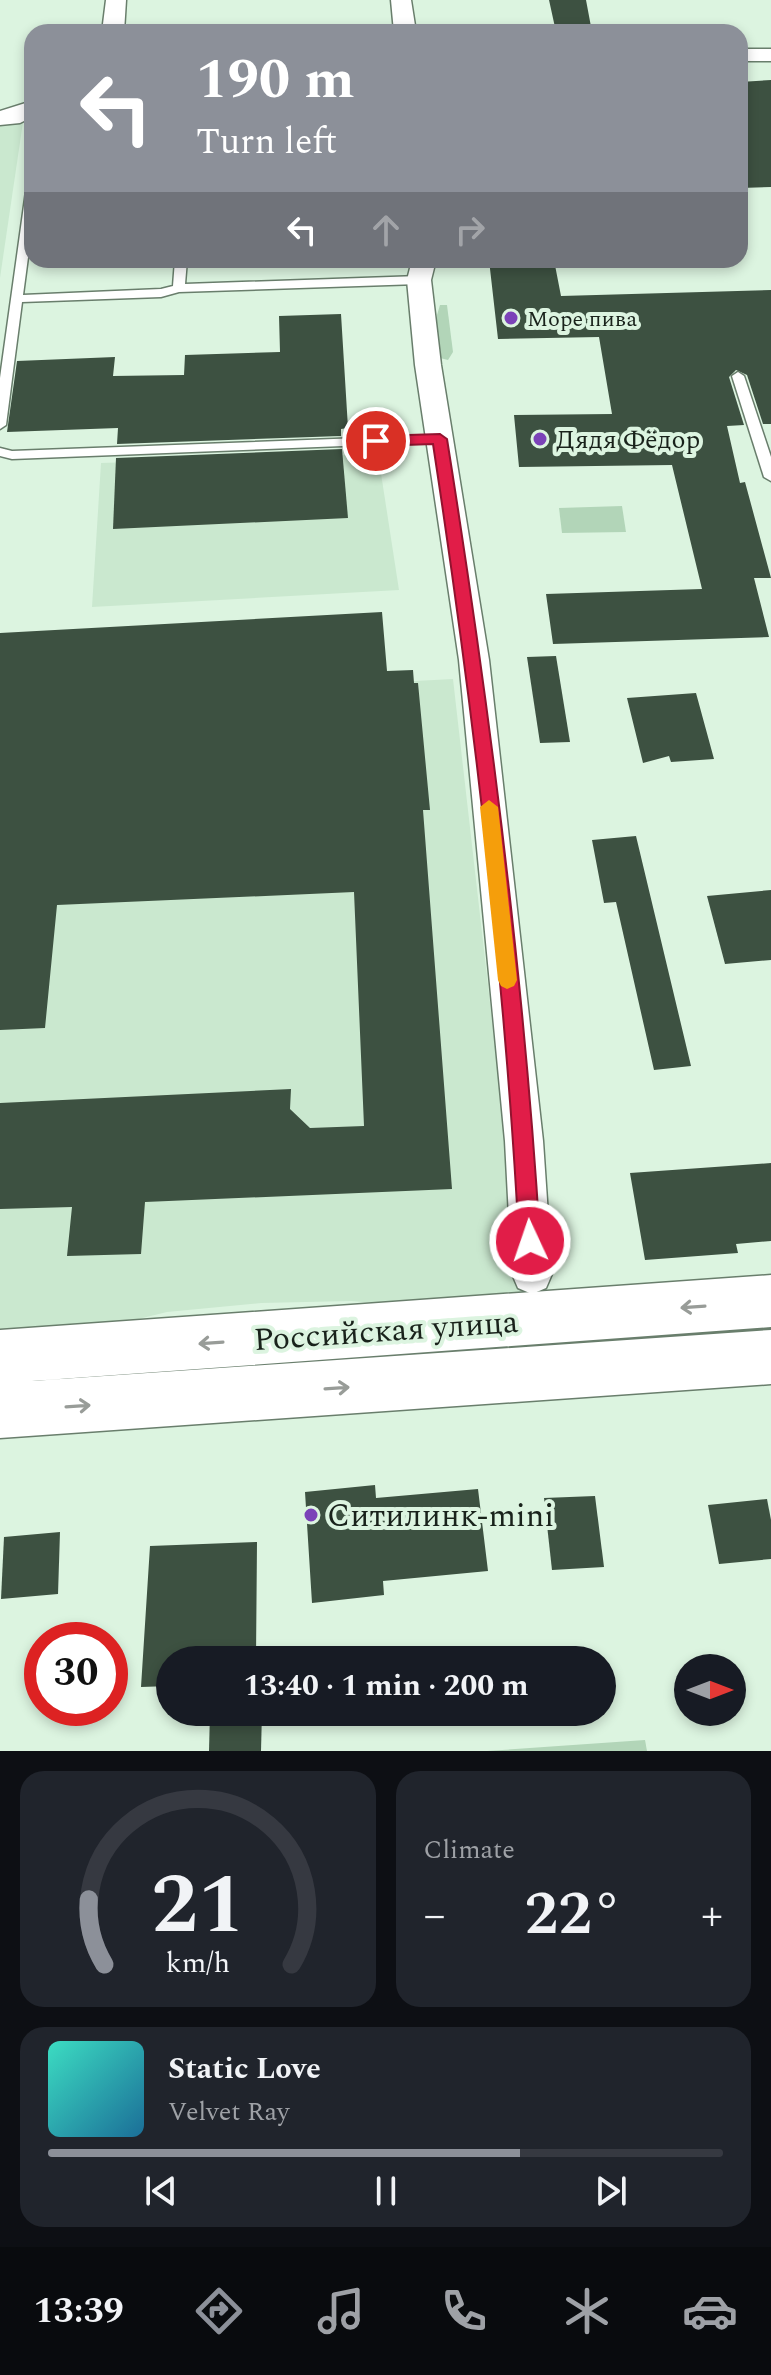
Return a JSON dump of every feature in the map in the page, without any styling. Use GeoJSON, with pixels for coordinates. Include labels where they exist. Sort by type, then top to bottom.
{"type":"FeatureCollection","features":[{"type":"Feature","properties":{"kind":"main road","name":"Российская улица"},"geometry":{"type":"LineString","coordinates":[[0,1357],[771,1301]]}},
{"type":"Feature","properties":{"kind":"main road","name":"Российская улица"},"geometry":{"type":"LineString","coordinates":[[0,1411],[771,1357]]}},
{"type":"Feature","properties":{"kind":"street"},"geometry":{"type":"LineString","coordinates":[[114,24],[116,0]]}},
{"type":"Feature","properties":{"kind":"street"},"geometry":{"type":"LineString","coordinates":[[401,0],[404,24]]}},
{"type":"Feature","properties":{"kind":"street"},"geometry":{"type":"LineString","coordinates":[[748,55],[771,55]]}},
{"type":"Feature","properties":{"kind":"street"},"geometry":{"type":"LineString","coordinates":[[0,118],[12,118],[24,112]]}},
{"type":"Feature","properties":{"kind":"street"},"geometry":{"type":"LineString","coordinates":[[422,270],[440,439],[474,660],[524,1141],[532,1274]]}},
{"type":"Feature","properties":{"kind":"lane"},"geometry":{"type":"LineString","coordinates":[[0,425],[24,249]]}},
{"type":"Feature","properties":{"kind":"lane"},"geometry":{"type":"LineString","coordinates":[[179,288],[180,268]]}},
{"type":"Feature","properties":{"kind":"lane"},"geometry":{"type":"LineString","coordinates":[[17,299],[161,293],[179,288],[422,270]]}},
{"type":"Feature","properties":{"kind":"lane"},"geometry":{"type":"LineString","coordinates":[[738,376],[764,440],[771,477]]}},
{"type":"Feature","properties":{"kind":"lane"},"geometry":{"type":"LineString","coordinates":[[0,452],[12,455],[440,439]]}},
{"type":"Feature","properties":{"kind":"shaded area"},"geometry":{"type":"Polygon","coordinates":[[[23,122],[0,278],[0,123],[23,122]]]}},
{"type":"Feature","properties":{"kind":"shaded area"},"geometry":{"type":"Polygon","coordinates":[[[440,305],[447,305],[453,352],[448,360],[436,357],[440,305]]]}},
{"type":"Feature","properties":{"kind":"shaded area"},"geometry":{"type":"Polygon","coordinates":[[[378,454],[399,590],[92,607],[101,463],[378,454]]]}},
{"type":"Feature","properties":{"kind":"shaded area"},"geometry":{"type":"Polygon","coordinates":[[[622,506],[626,532],[562,533],[559,508],[622,506]]]}},
{"type":"Feature","properties":{"kind":"shaded area"},"geometry":{"type":"Polygon","coordinates":[[[453,679],[524,1300],[424,1307],[351,1301],[261,1303],[167,1312],[89,1331],[0,1338],[0,703],[453,679]]]}},
{"type":"Feature","properties":{"kind":"shaded area"},"geometry":{"type":"Polygon","coordinates":[[[645,1740],[647,1751],[487,1751],[645,1740]]]}},
{"type":"Feature","properties":{"kind":"building"},"geometry":{"type":"Polygon","coordinates":[[[549,0],[586,0],[590,24],[554,24],[549,0]]]}},
{"type":"Feature","properties":{"kind":"building"},"geometry":{"type":"Polygon","coordinates":[[[771,80],[771,187],[748,188],[748,81],[771,80]]]}},
{"type":"Feature","properties":{"kind":"building"},"geometry":{"type":"Polygon","coordinates":[[[490,268],[556,268],[561,296],[771,290],[771,424],[763,424],[747,375],[736,370],[729,377],[744,425],[727,426],[740,483],[745,482],[771,578],[754,578],[769,637],[553,644],[546,594],[702,589],[672,465],[519,467],[514,415],[612,414],[599,337],[498,339],[490,268]]]}},
{"type":"Feature","properties":{"kind":"building"},"geometry":{"type":"Polygon","coordinates":[[[341,314],[348,428],[341,429],[341,436],[117,444],[118,428],[7,432],[17,361],[115,357],[113,376],[184,375],[185,355],[280,352],[279,316],[341,314]]]}},
{"type":"Feature","properties":{"kind":"building"},"geometry":{"type":"Polygon","coordinates":[[[342,449],[348,518],[113,529],[116,458],[342,449]]]}},
{"type":"Feature","properties":{"kind":"building"},"geometry":{"type":"Polygon","coordinates":[[[382,612],[387,671],[413,670],[414,683],[418,683],[430,810],[423,810],[452,1189],[145,1202],[141,1254],[67,1256],[72,1207],[0,1209],[0,1103],[291,1089],[290,1109],[310,1128],[364,1126],[354,892],[57,905],[45,1028],[0,1030],[0,633],[382,612]]]}},
{"type":"Feature","properties":{"kind":"building"},"geometry":{"type":"Polygon","coordinates":[[[556,656],[570,742],[540,743],[527,657],[556,656]]]}},
{"type":"Feature","properties":{"kind":"building"},"geometry":{"type":"Polygon","coordinates":[[[696,693],[714,759],[671,762],[669,756],[643,763],[627,698],[696,693]]]}},
{"type":"Feature","properties":{"kind":"building"},"geometry":{"type":"Polygon","coordinates":[[[636,836],[691,1066],[654,1070],[616,902],[604,903],[592,840],[636,836]]]}},
{"type":"Feature","properties":{"kind":"building"},"geometry":{"type":"Polygon","coordinates":[[[771,890],[771,960],[725,964],[707,896],[771,890]]]}},
{"type":"Feature","properties":{"kind":"building"},"geometry":{"type":"Polygon","coordinates":[[[771,1163],[771,1241],[736,1244],[738,1253],[645,1260],[630,1173],[771,1163]]]}},
{"type":"Feature","properties":{"kind":"building"},"geometry":{"type":"Polygon","coordinates":[[[375,1485],[376,1498],[478,1489],[488,1571],[383,1581],[384,1595],[312,1603],[305,1492],[375,1485]]]}},
{"type":"Feature","properties":{"kind":"building"},"geometry":{"type":"Polygon","coordinates":[[[595,1496],[604,1567],[552,1570],[544,1498],[595,1496]]]}},
{"type":"Feature","properties":{"kind":"building"},"geometry":{"type":"Polygon","coordinates":[[[767,1499],[771,1520],[771,1559],[719,1564],[708,1505],[767,1499]]]}},
{"type":"Feature","properties":{"kind":"building"},"geometry":{"type":"Polygon","coordinates":[[[60,1532],[58,1594],[1,1599],[4,1537],[60,1532]]]}},
{"type":"Feature","properties":{"kind":"building"},"geometry":{"type":"Polygon","coordinates":[[[257,1542],[256,1646],[156,1646],[156,1686],[141,1687],[150,1546],[257,1542]]]}},
{"type":"Feature","properties":{"kind":"building"},"geometry":{"type":"Polygon","coordinates":[[[210,1726],[262,1726],[261,1751],[209,1751],[210,1726]]]}},
{"type":"Feature","properties":{"kind":"slow traffic"},"geometry":{"type":"LineString","coordinates":[[489,807],[507,980]]}},
{"type":"Feature","properties":{"kind":"place","name":"Море пива"},"geometry":{"type":"Point","coordinates":[511,318]}},
{"type":"Feature","properties":{"kind":"place","name":"Дядя Фёдор"},"geometry":{"type":"Point","coordinates":[540,439]}},
{"type":"Feature","properties":{"kind":"place","name":"Ситилинк-mini"},"geometry":{"type":"Point","coordinates":[311,1515]}},
{"type":"Feature","properties":{"kind":"route"},"geometry":{"type":"LineString","coordinates":[[376,441],[440,439],[474,660],[524,1141],[530,1241]]}}]}
